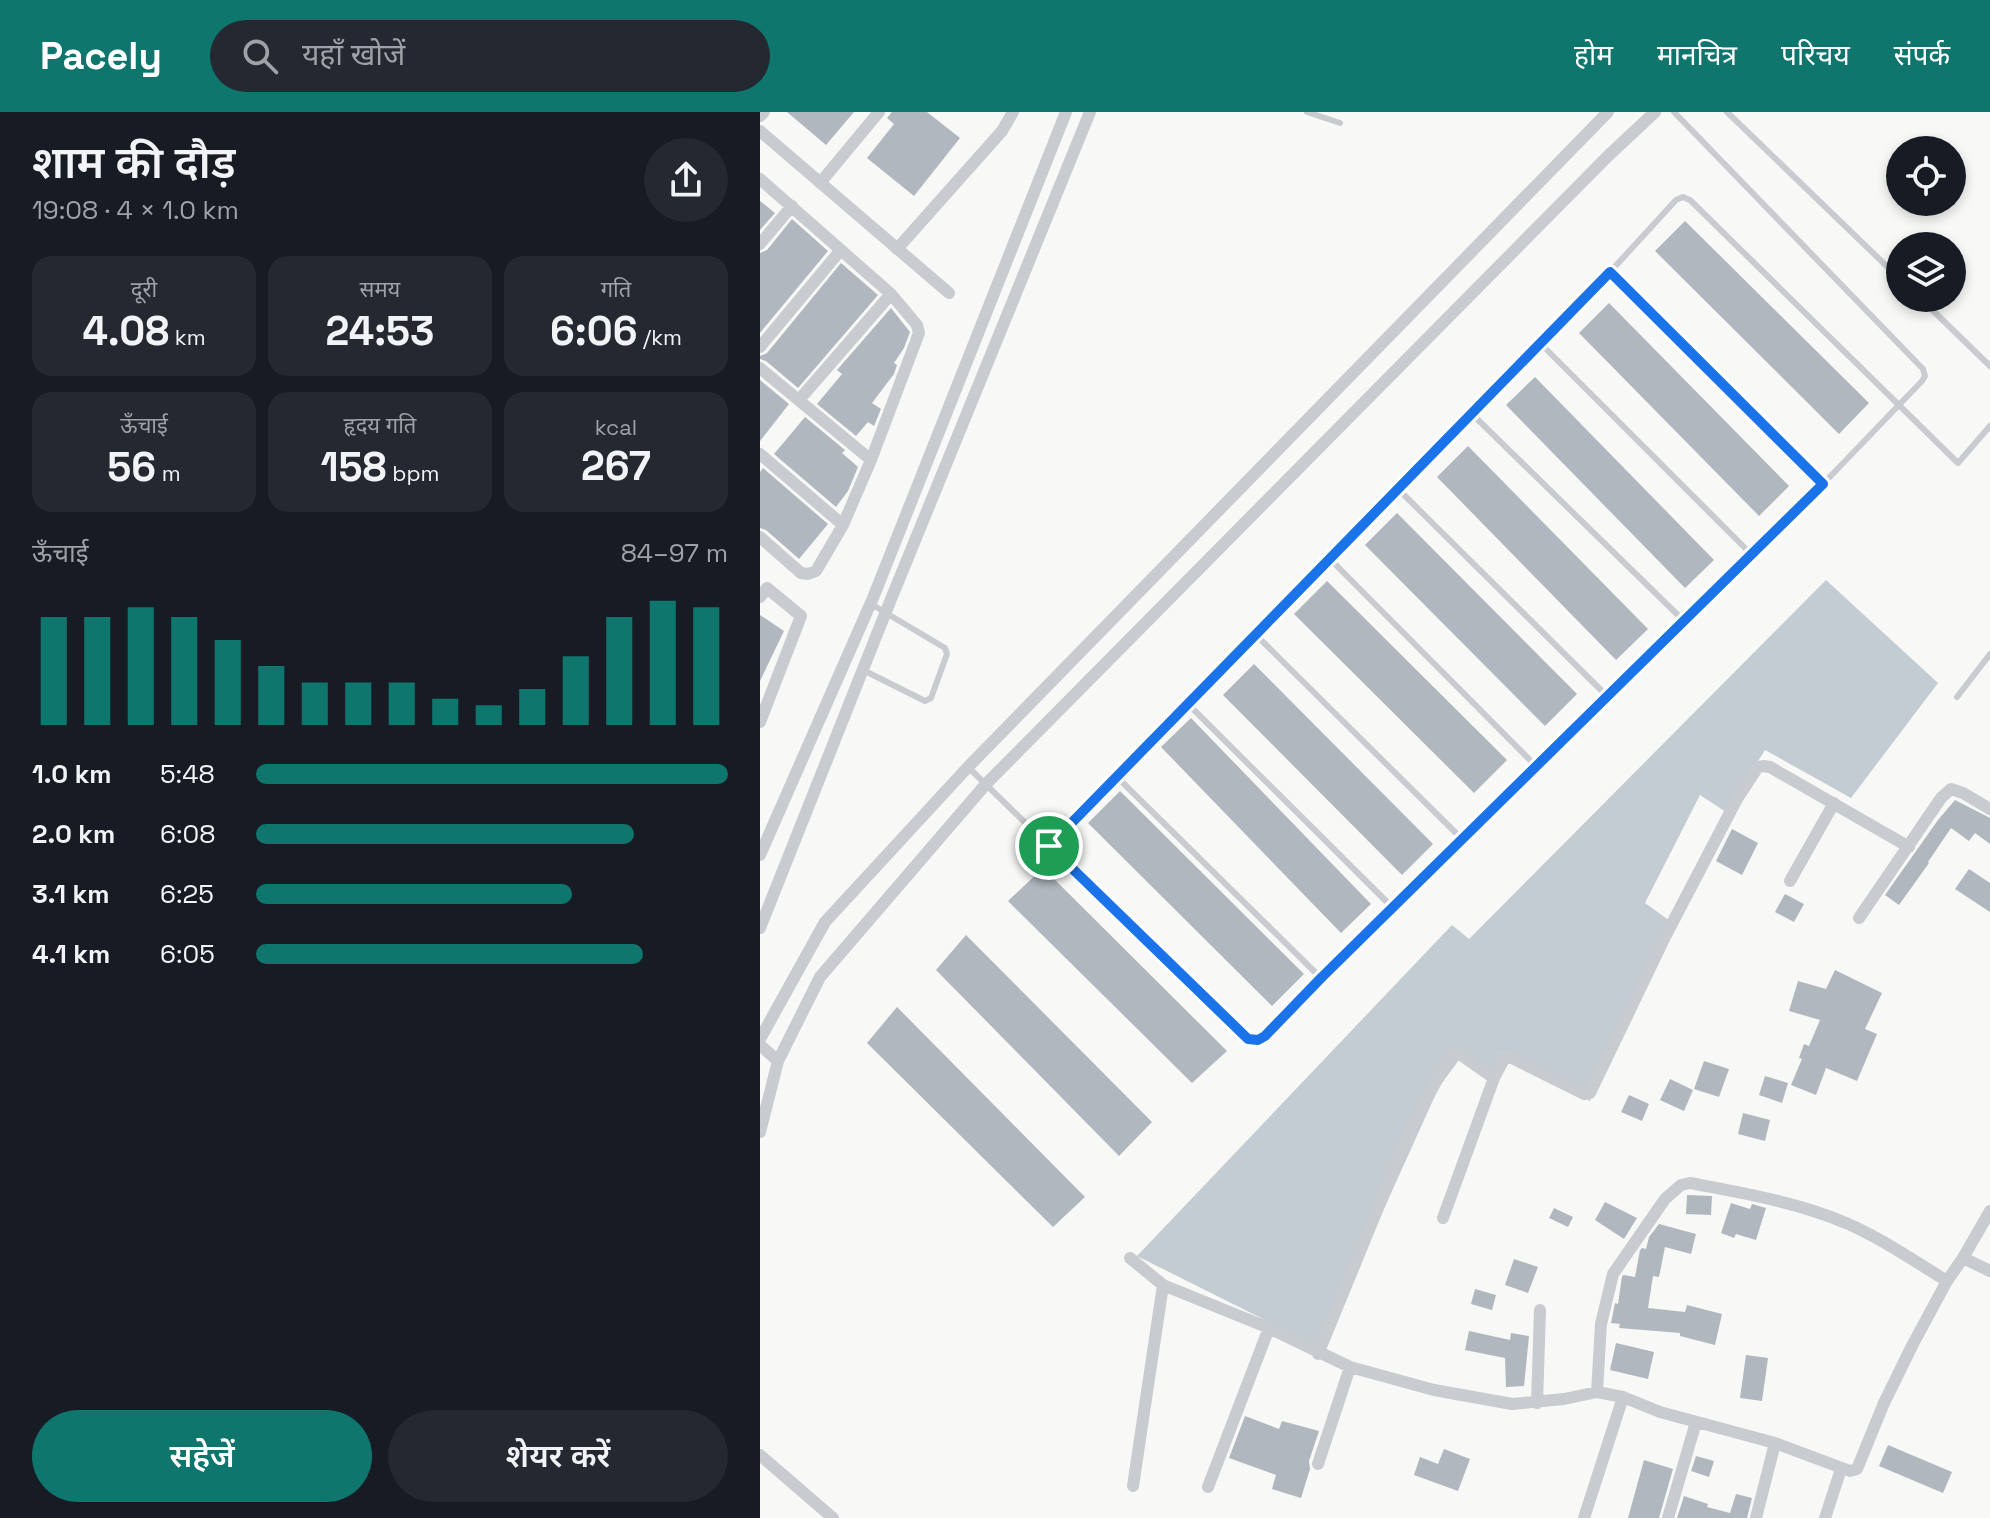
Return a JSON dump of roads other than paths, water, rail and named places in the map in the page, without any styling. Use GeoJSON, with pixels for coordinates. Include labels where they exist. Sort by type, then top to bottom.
{"type":"FeatureCollection","features":[{"type":"Feature","properties":{"kind":"street"},"geometry":{"type":"LineString","coordinates":[[820,183],[879,112]]}},
{"type":"Feature","properties":{"kind":"street"},"geometry":{"type":"LineString","coordinates":[[897,249],[1002,131],[1013,112]]}},
{"type":"Feature","properties":{"kind":"street"},"geometry":{"type":"LineString","coordinates":[[760,855],[871,604],[1066,112]]}},
{"type":"Feature","properties":{"kind":"street"},"geometry":{"type":"LineString","coordinates":[[760,928],[885,612],[1090,112]]}},
{"type":"Feature","properties":{"kind":"street"},"geometry":{"type":"LineString","coordinates":[[760,1039],[825,922],[968,767],[1608,112]]}},
{"type":"Feature","properties":{"kind":"street"},"geometry":{"type":"LineString","coordinates":[[760,1132],[778,1061],[820,977],[986,784],[1655,112]]}},
{"type":"Feature","properties":{"kind":"street"},"geometry":{"type":"LineString","coordinates":[[760,131],[949,293]]}},
{"type":"Feature","properties":{"kind":"street"},"geometry":{"type":"LineString","coordinates":[[760,179],[891,294],[915,321],[919,333],[843,525],[816,571],[812,574],[801,573],[760,537]]}},
{"type":"Feature","properties":{"kind":"street"},"geometry":{"type":"LineString","coordinates":[[760,244],[792,206]]}},
{"type":"Feature","properties":{"kind":"street"},"geometry":{"type":"LineString","coordinates":[[760,347],[840,251]]}},
{"type":"Feature","properties":{"kind":"street"},"geometry":{"type":"LineString","coordinates":[[799,400],[891,294]]}},
{"type":"Feature","properties":{"kind":"street"},"geometry":{"type":"LineString","coordinates":[[760,368],[871,460]]}},
{"type":"Feature","properties":{"kind":"street"},"geometry":{"type":"LineString","coordinates":[[760,454],[843,525]]}},
{"type":"Feature","properties":{"kind":"street"},"geometry":{"type":"LineString","coordinates":[[760,597],[767,588],[801,616],[760,722]]}},
{"type":"Feature","properties":{"kind":"street"},"geometry":{"type":"LineString","coordinates":[[1443,1218],[1494,1078],[1504,1059],[1510,1057],[1584,1094],[1590,1093],[1665,937],[1737,799],[1758,767],[1770,767],[1909,847]]}},
{"type":"Feature","properties":{"kind":"street"},"geometry":{"type":"LineString","coordinates":[[1859,918],[1941,798],[1951,789],[1990,809]]}},
{"type":"Feature","properties":{"kind":"street"},"geometry":{"type":"LineString","coordinates":[[1790,881],[1834,803]]}},
{"type":"Feature","properties":{"kind":"street"},"geometry":{"type":"LineString","coordinates":[[760,1045],[778,1061]]}},
{"type":"Feature","properties":{"kind":"street"},"geometry":{"type":"LineString","coordinates":[[1318,1354],[1412,1125],[1450,1056],[1457,1052],[1494,1078]]}},
{"type":"Feature","properties":{"kind":"street"},"geometry":{"type":"LineString","coordinates":[[1597,1392],[1601,1324],[1613,1274],[1665,1199],[1681,1185],[1690,1183],[1788,1204],[1844,1222],[1947,1281]]}},
{"type":"Feature","properties":{"kind":"street"},"geometry":{"type":"LineString","coordinates":[[1130,1258],[1163,1285],[1269,1328],[1350,1367],[1434,1390],[1512,1404],[1537,1403],[1597,1392],[1623,1397],[1660,1412],[1775,1443],[1850,1471],[1857,1469],[1884,1403],[1947,1281],[1990,1211]]}},
{"type":"Feature","properties":{"kind":"street"},"geometry":{"type":"LineString","coordinates":[[1963,1258],[1990,1271]]}},
{"type":"Feature","properties":{"kind":"street"},"geometry":{"type":"LineString","coordinates":[[1133,1486],[1163,1285]]}},
{"type":"Feature","properties":{"kind":"street"},"geometry":{"type":"LineString","coordinates":[[1537,1403],[1540,1310]]}},
{"type":"Feature","properties":{"kind":"street"},"geometry":{"type":"LineString","coordinates":[[1208,1487],[1269,1328]]}},
{"type":"Feature","properties":{"kind":"street"},"geometry":{"type":"LineString","coordinates":[[1318,1464],[1350,1367]]}},
{"type":"Feature","properties":{"kind":"street"},"geometry":{"type":"LineString","coordinates":[[1584,1518],[1623,1397]]}},
{"type":"Feature","properties":{"kind":"street"},"geometry":{"type":"LineString","coordinates":[[1668,1518],[1696,1422]]}},
{"type":"Feature","properties":{"kind":"street"},"geometry":{"type":"LineString","coordinates":[[1756,1518],[1775,1443]]}},
{"type":"Feature","properties":{"kind":"street"},"geometry":{"type":"LineString","coordinates":[[760,1455],[833,1518]]}},
{"type":"Feature","properties":{"kind":"street"},"geometry":{"type":"LineString","coordinates":[[1825,1518],[1841,1469]]}},
{"type":"Feature","properties":{"kind":"lane"},"geometry":{"type":"LineString","coordinates":[[1307,112],[1340,123]]}},
{"type":"Feature","properties":{"kind":"lane"},"geometry":{"type":"LineString","coordinates":[[968,767],[1248,1039],[1258,1040],[1265,1036],[1823,484],[1925,376],[1923,369],[1674,112]]}},
{"type":"Feature","properties":{"kind":"lane"},"geometry":{"type":"LineString","coordinates":[[1727,112],[1886,265]]}},
{"type":"Feature","properties":{"kind":"lane"},"geometry":{"type":"LineString","coordinates":[[1049,846],[1610,272],[1676,200],[1683,197],[1690,200],[1958,463],[1990,426]]}},
{"type":"Feature","properties":{"kind":"lane"},"geometry":{"type":"LineString","coordinates":[[1610,272],[1823,484]]}},
{"type":"Feature","properties":{"kind":"lane"},"geometry":{"type":"LineString","coordinates":[[1934,312],[1990,366]]}},
{"type":"Feature","properties":{"kind":"lane"},"geometry":{"type":"LineString","coordinates":[[1540,343],[1751,554]]}},
{"type":"Feature","properties":{"kind":"lane"},"geometry":{"type":"LineString","coordinates":[[1472,414],[1684,621]]}},
{"type":"Feature","properties":{"kind":"lane"},"geometry":{"type":"LineString","coordinates":[[1398,489],[1607,696]]}},
{"type":"Feature","properties":{"kind":"lane"},"geometry":{"type":"LineString","coordinates":[[1330,559],[1536,766]]}},
{"type":"Feature","properties":{"kind":"lane"},"geometry":{"type":"LineString","coordinates":[[863,670],[925,701],[931,698],[947,650],[871,604]]}},
{"type":"Feature","properties":{"kind":"lane"},"geometry":{"type":"LineString","coordinates":[[1256,635],[1462,839]]}},
{"type":"Feature","properties":{"kind":"lane"},"geometry":{"type":"LineString","coordinates":[[1957,697],[1990,654]]}},
{"type":"Feature","properties":{"kind":"lane"},"geometry":{"type":"LineString","coordinates":[[1188,704],[1393,908]]}},
{"type":"Feature","properties":{"kind":"lane"},"geometry":{"type":"LineString","coordinates":[[1117,777],[1321,978]]}}]}
